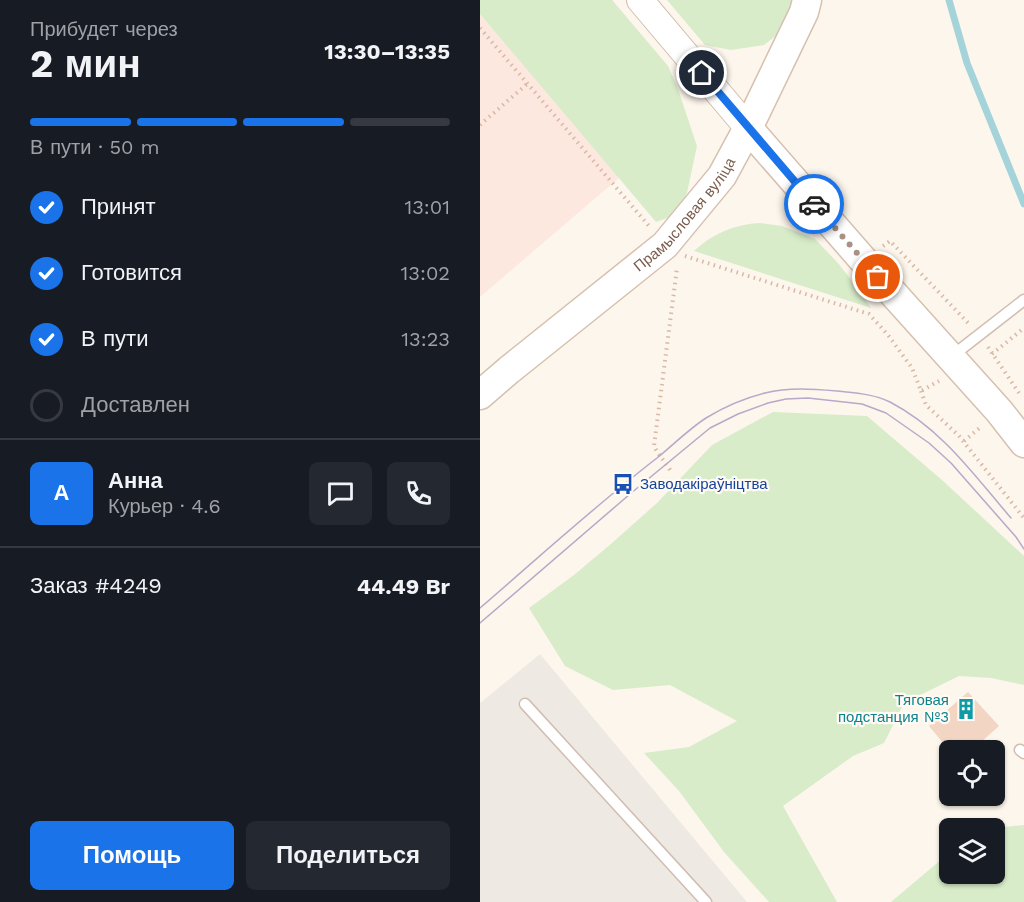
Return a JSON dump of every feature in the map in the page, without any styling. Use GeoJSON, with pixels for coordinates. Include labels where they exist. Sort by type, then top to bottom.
{"type":"FeatureCollection","features":[{"type":"Feature","properties":{"kind":"main road","name":"Прамысловая вуліца"},"geometry":{"type":"LineString","coordinates":[[480,395],[509,370],[672,249],[722,176],[748,128],[804,12],[807,0]]}},
{"type":"Feature","properties":{"kind":"main road"},"geometry":{"type":"LineString","coordinates":[[748,128],[999,411],[1024,443]]}},
{"type":"Feature","properties":{"kind":"street"},"geometry":{"type":"LineString","coordinates":[[640,0],[748,128]]}},
{"type":"Feature","properties":{"kind":"lane"},"geometry":{"type":"LineString","coordinates":[[950,358],[1024,300]]}},
{"type":"Feature","properties":{"kind":"lane"},"geometry":{"type":"LineString","coordinates":[[525,704],[706,902]]}},
{"type":"Feature","properties":{"kind":"path"},"geometry":{"type":"LineString","coordinates":[[480,28],[672,249],[869,314],[912,368],[926,405],[959,436],[1024,518]]}},
{"type":"Feature","properties":{"kind":"path"},"geometry":{"type":"LineString","coordinates":[[480,125],[527,84]]}},
{"type":"Feature","properties":{"kind":"path"},"geometry":{"type":"LineString","coordinates":[[670,470],[654,446],[672,249]]}},
{"type":"Feature","properties":{"kind":"path"},"geometry":{"type":"LineString","coordinates":[[993,354],[1024,328]]}},
{"type":"Feature","properties":{"kind":"path"},"geometry":{"type":"LineString","coordinates":[[921,391],[939,382],[950,358]]}},
{"type":"Feature","properties":{"kind":"shaded area"},"geometry":{"type":"Polygon","coordinates":[[[480,0],[612,0],[668,66],[676,129],[480,297],[480,0]]]}},
{"type":"Feature","properties":{"kind":"shaded area"},"geometry":{"type":"Polygon","coordinates":[[[540,654],[747,902],[480,902],[480,703],[540,654]]]}},
{"type":"Feature","properties":{"kind":"green space"},"geometry":{"type":"Polygon","coordinates":[[[480,0],[612,0],[668,66],[697,146],[687,193],[673,216],[656,222],[480,14],[480,0]]]}},
{"type":"Feature","properties":{"kind":"green space"},"geometry":{"type":"Polygon","coordinates":[[[667,0],[792,0],[782,31],[764,45],[731,50],[705,45],[667,0]]]}},
{"type":"Feature","properties":{"kind":"green space"},"geometry":{"type":"Polygon","coordinates":[[[760,223],[782,226],[815,239],[838,263],[871,308],[694,251],[724,231],[742,225],[760,223]]]}},
{"type":"Feature","properties":{"kind":"green space"},"geometry":{"type":"Polygon","coordinates":[[[773,412],[867,416],[942,480],[1024,556],[1024,685],[991,678],[959,676],[904,703],[884,743],[853,756],[783,806],[837,902],[769,902],[724,852],[679,791],[644,753],[689,747],[737,721],[670,685],[613,690],[565,666],[529,608],[574,575],[657,503],[712,445],[773,412]]]}},
{"type":"Feature","properties":{"kind":"green space"},"geometry":{"type":"Polygon","coordinates":[[[1024,825],[1024,902],[891,902],[939,861],[939,884],[1005,884],[1005,827],[1024,825]]]}},
{"type":"Feature","properties":{"kind":"building","name":"Тяговая подстанция №3"},"geometry":{"type":"Polygon","coordinates":[[[968,692],[999,726],[983,740],[941,740],[929,726],[968,692]]]}},
{"type":"Feature","properties":{"kind":"waterway"},"geometry":{"type":"LineString","coordinates":[[949,0],[967,63],[1024,204]]}},
{"type":"Feature","properties":{"kind":"tram line"},"geometry":{"type":"LineString","coordinates":[[480,608],[589,513],[700,422],[735,403],[774,391],[801,389],[837,391],[857,393],[890,402],[926,425],[941,439],[1011,518]]}},
{"type":"Feature","properties":{"kind":"tram line"},"geometry":{"type":"LineString","coordinates":[[480,623],[710,428],[738,414],[786,399],[808,398],[862,404],[886,413],[929,443],[951,463],[1024,549]]}},
{"type":"Feature","properties":{"kind":"way so far"},"geometry":{"type":"LineString","coordinates":[[814,204],[878,277]]}},
{"type":"Feature","properties":{"kind":"place","name":"Заводакіраўніцтва"},"geometry":{"type":"Point","coordinates":[623,484]}},
{"type":"Feature","properties":{"kind":"place","name":"Тяговая подстанция №3"},"geometry":{"type":"Point","coordinates":[966,709]}},
{"type":"Feature","properties":{"kind":"route"},"geometry":{"type":"LineString","coordinates":[[702,73],[814,204]]}}]}
